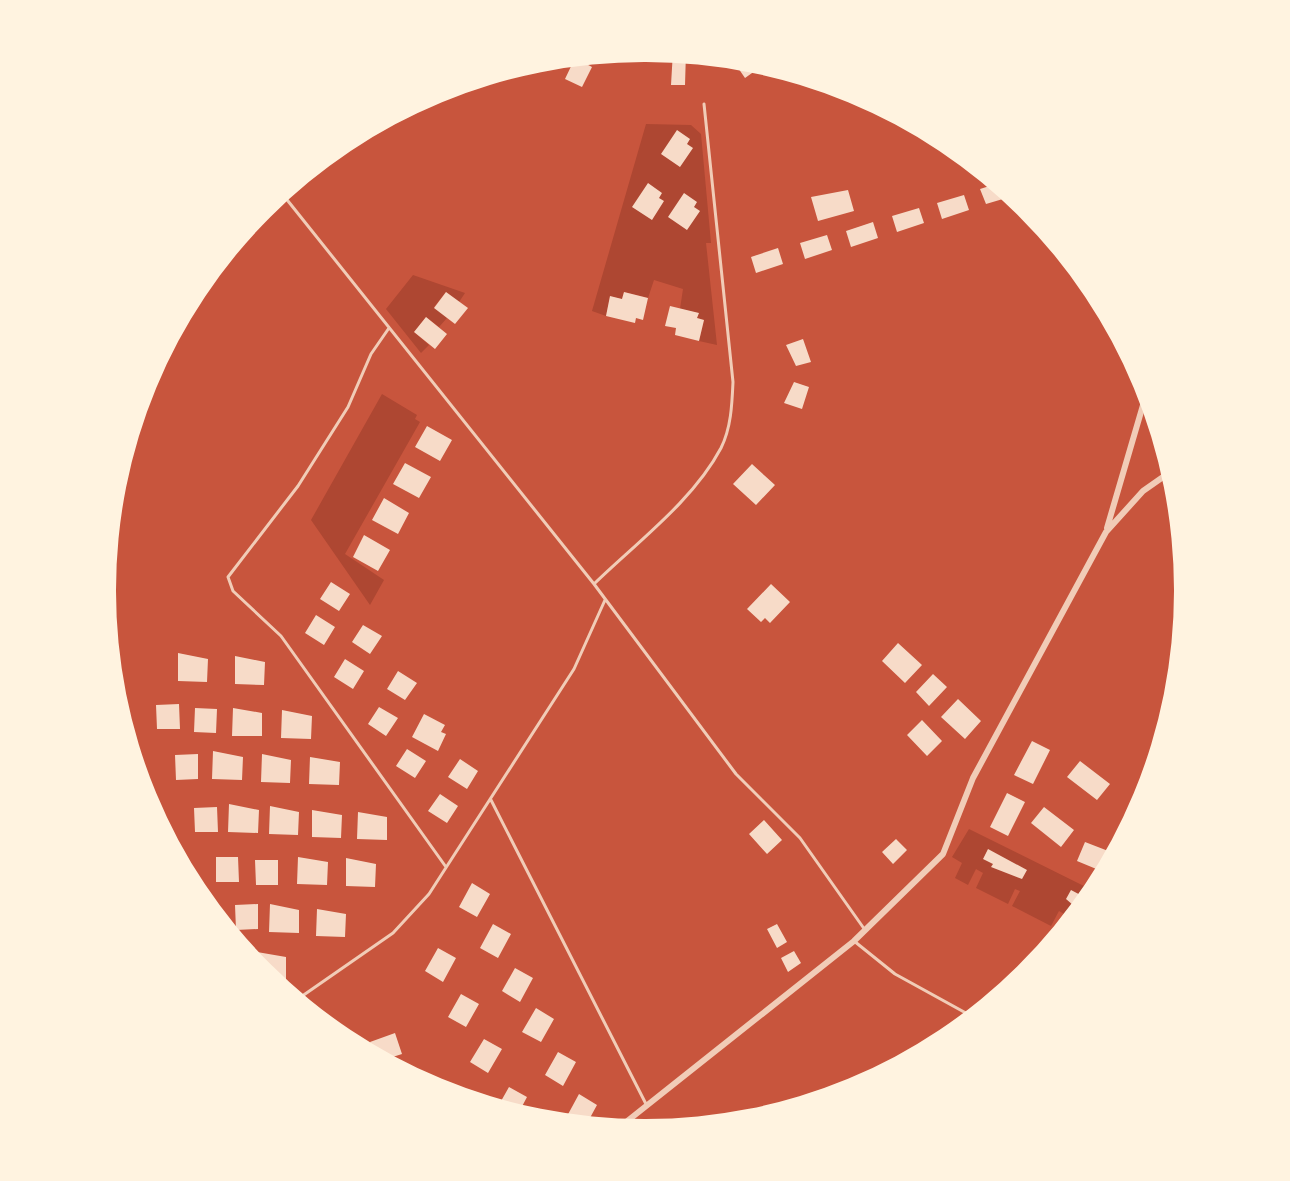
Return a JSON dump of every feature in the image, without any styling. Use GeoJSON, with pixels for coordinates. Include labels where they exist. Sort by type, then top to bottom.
{"type":"FeatureCollection","features":[{"type":"Feature","properties":{"kind":"street"},"geometry":{"type":"LineString","coordinates":[[631,1119],[854,941],[943,854],[973,778],[1106,532],[1141,411]]}},
{"type":"Feature","properties":{"kind":"street"},"geometry":{"type":"LineString","coordinates":[[1106,532],[1143,491],[1161,478]]}},
{"type":"Feature","properties":{"kind":"lane"},"geometry":{"type":"LineString","coordinates":[[594,584],[686,494],[721,448],[732,414],[733,382],[704,104]]}},
{"type":"Feature","properties":{"kind":"lane"},"geometry":{"type":"LineString","coordinates":[[288,201],[594,584],[736,774],[800,838],[865,930]]}},
{"type":"Feature","properties":{"kind":"lane"},"geometry":{"type":"LineString","coordinates":[[389,328],[371,354],[348,407],[298,486],[228,577],[233,591],[281,636],[446,867]]}},
{"type":"Feature","properties":{"kind":"lane"},"geometry":{"type":"LineString","coordinates":[[305,994],[393,933],[429,894],[574,669],[605,600]]}},
{"type":"Feature","properties":{"kind":"lane"},"geometry":{"type":"LineString","coordinates":[[491,800],[647,1106]]}},
{"type":"Feature","properties":{"kind":"lane"},"geometry":{"type":"LineString","coordinates":[[854,941],[895,974],[964,1012]]}},
{"type":"Feature","properties":{"kind":"shaded area"},"geometry":{"type":"Polygon","coordinates":[[[646,124],[691,125],[701,134],[711,243],[706,243],[717,345],[699,341],[704,320],[697,318],[698,313],[680,309],[683,289],[654,280],[648,298],[624,292],[622,299],[610,297],[606,316],[592,311],[646,124]]]}},
{"type":"Feature","properties":{"kind":"shaded area"},"geometry":{"type":"Polygon","coordinates":[[[413,275],[465,293],[459,302],[446,292],[434,307],[447,318],[439,327],[426,317],[414,332],[429,345],[421,353],[386,309],[413,275]]]}},
{"type":"Feature","properties":{"kind":"shaded area"},"geometry":{"type":"Polygon","coordinates":[[[382,394],[417,415],[415,419],[420,422],[345,554],[384,580],[370,605],[311,520],[382,394]]]}},
{"type":"Feature","properties":{"kind":"shaded area"},"geometry":{"type":"Polygon","coordinates":[[[969,829],[1083,886],[1063,913],[1059,911],[1051,926],[1012,906],[1020,891],[1015,889],[1008,904],[976,888],[983,873],[976,869],[968,885],[955,878],[962,863],[952,857],[969,829]]]}},
{"type":"Feature","properties":{"kind":"building"},"geometry":{"type":"Polygon","coordinates":[[[672,63],[686,64],[685,85],[671,85],[672,63]]]}},
{"type":"Feature","properties":{"kind":"building"},"geometry":{"type":"Polygon","coordinates":[[[592,67],[582,87],[565,79],[570,68],[592,67]]]}},
{"type":"Feature","properties":{"kind":"building"},"geometry":{"type":"Polygon","coordinates":[[[677,130],[690,139],[687,144],[693,148],[680,167],[661,154],[677,130]]]}},
{"type":"Feature","properties":{"kind":"building"},"geometry":{"type":"Polygon","coordinates":[[[648,183],[662,193],[659,198],[664,201],[652,220],[632,207],[648,183]]]}},
{"type":"Feature","properties":{"kind":"building"},"geometry":{"type":"Polygon","coordinates":[[[986,187],[1000,200],[986,204],[980,189],[986,187]]]}},
{"type":"Feature","properties":{"kind":"building"},"geometry":{"type":"Polygon","coordinates":[[[848,190],[854,211],[818,221],[811,197],[848,190]]]}},
{"type":"Feature","properties":{"kind":"building"},"geometry":{"type":"Polygon","coordinates":[[[684,193],[697,202],[694,207],[700,211],[687,230],[668,217],[684,193]]]}},
{"type":"Feature","properties":{"kind":"building"},"geometry":{"type":"Polygon","coordinates":[[[964,195],[969,210],[942,219],[937,203],[964,195]]]}},
{"type":"Feature","properties":{"kind":"building"},"geometry":{"type":"Polygon","coordinates":[[[919,208],[924,223],[897,232],[892,216],[919,208]]]}},
{"type":"Feature","properties":{"kind":"building"},"geometry":{"type":"Polygon","coordinates":[[[873,222],[878,238],[851,247],[846,231],[873,222]]]}},
{"type":"Feature","properties":{"kind":"building"},"geometry":{"type":"Polygon","coordinates":[[[827,235],[832,250],[805,259],[800,243],[827,235]]]}},
{"type":"Feature","properties":{"kind":"building"},"geometry":{"type":"Polygon","coordinates":[[[778,248],[783,264],[756,273],[751,257],[778,248]]]}},
{"type":"Feature","properties":{"kind":"building"},"geometry":{"type":"Polygon","coordinates":[[[446,292],[468,308],[455,324],[434,308],[446,292]]]}},
{"type":"Feature","properties":{"kind":"building"},"geometry":{"type":"Polygon","coordinates":[[[624,292],[648,298],[643,320],[636,318],[635,323],[606,316],[610,296],[622,299],[624,292]]]}},
{"type":"Feature","properties":{"kind":"building"},"geometry":{"type":"Polygon","coordinates":[[[670,306],[699,313],[697,318],[704,320],[699,341],[675,335],[676,328],[665,326],[670,306]]]}},
{"type":"Feature","properties":{"kind":"building"},"geometry":{"type":"Polygon","coordinates":[[[426,317],[447,334],[435,349],[414,332],[426,317]]]}},
{"type":"Feature","properties":{"kind":"building"},"geometry":{"type":"Polygon","coordinates":[[[803,339],[811,362],[796,366],[786,345],[803,339]]]}},
{"type":"Feature","properties":{"kind":"building"},"geometry":{"type":"Polygon","coordinates":[[[794,382],[809,387],[802,409],[784,403],[794,382]]]}},
{"type":"Feature","properties":{"kind":"building"},"geometry":{"type":"Polygon","coordinates":[[[427,426],[452,440],[440,461],[415,447],[427,426]]]}},
{"type":"Feature","properties":{"kind":"building"},"geometry":{"type":"Polygon","coordinates":[[[405,463],[431,477],[419,498],[393,484],[405,463]]]}},
{"type":"Feature","properties":{"kind":"building"},"geometry":{"type":"Polygon","coordinates":[[[752,464],[775,485],[756,505],[733,484],[752,464]]]}},
{"type":"Feature","properties":{"kind":"building"},"geometry":{"type":"Polygon","coordinates":[[[384,498],[409,513],[398,534],[372,520],[384,498]]]}},
{"type":"Feature","properties":{"kind":"building"},"geometry":{"type":"Polygon","coordinates":[[[364,535],[390,550],[378,571],[353,557],[364,535]]]}},
{"type":"Feature","properties":{"kind":"building"},"geometry":{"type":"Polygon","coordinates":[[[331,582],[350,594],[339,611],[320,599],[331,582]]]}},
{"type":"Feature","properties":{"kind":"building"},"geometry":{"type":"Polygon","coordinates":[[[771,584],[790,602],[770,623],[765,618],[761,622],[747,609],[771,584]]]}},
{"type":"Feature","properties":{"kind":"building"},"geometry":{"type":"Polygon","coordinates":[[[316,615],[335,627],[324,645],[305,633],[316,615]]]}},
{"type":"Feature","properties":{"kind":"building"},"geometry":{"type":"Polygon","coordinates":[[[363,625],[382,636],[370,654],[352,642],[363,625]]]}},
{"type":"Feature","properties":{"kind":"building"},"geometry":{"type":"Polygon","coordinates":[[[898,643],[922,665],[905,683],[882,661],[898,643]]]}},
{"type":"Feature","properties":{"kind":"building"},"geometry":{"type":"Polygon","coordinates":[[[178,653],[208,659],[207,682],[178,681],[178,653]]]}},
{"type":"Feature","properties":{"kind":"building"},"geometry":{"type":"Polygon","coordinates":[[[235,656],[265,662],[264,685],[235,684],[235,656]]]}},
{"type":"Feature","properties":{"kind":"building"},"geometry":{"type":"Polygon","coordinates":[[[345,659],[364,671],[353,689],[334,677],[345,659]]]}},
{"type":"Feature","properties":{"kind":"building"},"geometry":{"type":"Polygon","coordinates":[[[398,671],[417,683],[405,700],[387,689],[398,671]]]}},
{"type":"Feature","properties":{"kind":"building"},"geometry":{"type":"Polygon","coordinates":[[[933,674],[947,687],[929,706],[916,692],[933,674]]]}},
{"type":"Feature","properties":{"kind":"building"},"geometry":{"type":"Polygon","coordinates":[[[958,699],[981,721],[965,739],[941,717],[958,699]]]}},
{"type":"Feature","properties":{"kind":"building"},"geometry":{"type":"Polygon","coordinates":[[[179,704],[180,729],[157,729],[156,705],[179,704]]]}},
{"type":"Feature","properties":{"kind":"building"},"geometry":{"type":"Polygon","coordinates":[[[379,707],[398,718],[386,736],[368,724],[379,707]]]}},
{"type":"Feature","properties":{"kind":"building"},"geometry":{"type":"Polygon","coordinates":[[[195,708],[217,709],[216,733],[194,732],[195,708]]]}},
{"type":"Feature","properties":{"kind":"building"},"geometry":{"type":"Polygon","coordinates":[[[233,708],[262,713],[262,736],[232,736],[233,708]]]}},
{"type":"Feature","properties":{"kind":"building"},"geometry":{"type":"Polygon","coordinates":[[[282,710],[312,716],[311,739],[281,738],[282,710]]]}},
{"type":"Feature","properties":{"kind":"building"},"geometry":{"type":"Polygon","coordinates":[[[424,714],[445,725],[441,732],[446,734],[438,751],[412,737],[424,714]]]}},
{"type":"Feature","properties":{"kind":"building"},"geometry":{"type":"Polygon","coordinates":[[[922,720],[942,741],[927,756],[907,735],[922,720]]]}},
{"type":"Feature","properties":{"kind":"building"},"geometry":{"type":"Polygon","coordinates":[[[1032,741],[1050,750],[1033,784],[1014,775],[1032,741]]]}},
{"type":"Feature","properties":{"kind":"building"},"geometry":{"type":"Polygon","coordinates":[[[407,749],[426,761],[415,778],[396,766],[407,749]]]}},
{"type":"Feature","properties":{"kind":"building"},"geometry":{"type":"Polygon","coordinates":[[[213,751],[243,757],[242,780],[212,779],[213,751]]]}},
{"type":"Feature","properties":{"kind":"building"},"geometry":{"type":"Polygon","coordinates":[[[198,754],[198,779],[176,780],[175,755],[198,754]]]}},
{"type":"Feature","properties":{"kind":"building"},"geometry":{"type":"Polygon","coordinates":[[[262,754],[291,760],[290,783],[261,782],[262,754]]]}},
{"type":"Feature","properties":{"kind":"building"},"geometry":{"type":"Polygon","coordinates":[[[310,757],[340,762],[339,785],[309,784],[310,757]]]}},
{"type":"Feature","properties":{"kind":"building"},"geometry":{"type":"Polygon","coordinates":[[[460,759],[478,771],[467,789],[448,777],[460,759]]]}},
{"type":"Feature","properties":{"kind":"building"},"geometry":{"type":"Polygon","coordinates":[[[1080,761],[1110,784],[1097,800],[1067,777],[1080,761]]]}},
{"type":"Feature","properties":{"kind":"building"},"geometry":{"type":"Polygon","coordinates":[[[1007,793],[1025,802],[1008,836],[990,827],[1007,793]]]}},
{"type":"Feature","properties":{"kind":"building"},"geometry":{"type":"Polygon","coordinates":[[[440,794],[458,806],[447,823],[428,811],[440,794]]]}},
{"type":"Feature","properties":{"kind":"building"},"geometry":{"type":"Polygon","coordinates":[[[229,804],[259,810],[258,833],[228,832],[229,804]]]}},
{"type":"Feature","properties":{"kind":"building"},"geometry":{"type":"Polygon","coordinates":[[[270,806],[299,812],[298,835],[269,834],[270,806]]]}},
{"type":"Feature","properties":{"kind":"building"},"geometry":{"type":"Polygon","coordinates":[[[217,807],[218,832],[195,832],[194,808],[217,807]]]}},
{"type":"Feature","properties":{"kind":"building"},"geometry":{"type":"Polygon","coordinates":[[[1044,807],[1074,830],[1061,847],[1031,823],[1044,807]]]}},
{"type":"Feature","properties":{"kind":"building"},"geometry":{"type":"Polygon","coordinates":[[[312,810],[342,815],[341,838],[312,837],[312,810]]]}},
{"type":"Feature","properties":{"kind":"building"},"geometry":{"type":"Polygon","coordinates":[[[358,812],[387,817],[387,840],[357,839],[358,812]]]}},
{"type":"Feature","properties":{"kind":"building"},"geometry":{"type":"Polygon","coordinates":[[[764,820],[782,840],[767,854],[749,834],[764,820]]]}},
{"type":"Feature","properties":{"kind":"building"},"geometry":{"type":"Polygon","coordinates":[[[896,839],[907,850],[893,864],[882,852],[896,839]]]}},
{"type":"Feature","properties":{"kind":"building"},"geometry":{"type":"Polygon","coordinates":[[[1085,842],[1106,850],[1094,868],[1077,861],[1085,842]]]}},
{"type":"Feature","properties":{"kind":"building"},"geometry":{"type":"Polygon","coordinates":[[[988,849],[1027,870],[1022,879],[991,867],[993,864],[983,859],[988,849]]]}},
{"type":"Feature","properties":{"kind":"building"},"geometry":{"type":"Polygon","coordinates":[[[216,857],[238,857],[239,882],[216,882],[216,857]]]}},
{"type":"Feature","properties":{"kind":"building"},"geometry":{"type":"Polygon","coordinates":[[[298,857],[328,862],[327,885],[297,884],[298,857]]]}},
{"type":"Feature","properties":{"kind":"building"},"geometry":{"type":"Polygon","coordinates":[[[346,858],[376,864],[375,887],[346,886],[346,858]]]}},
{"type":"Feature","properties":{"kind":"building"},"geometry":{"type":"Polygon","coordinates":[[[255,860],[278,860],[278,885],[256,885],[255,860]]]}},
{"type":"Feature","properties":{"kind":"building"},"geometry":{"type":"Polygon","coordinates":[[[472,883],[490,894],[477,917],[459,907],[472,883]]]}},
{"type":"Feature","properties":{"kind":"building"},"geometry":{"type":"Polygon","coordinates":[[[1071,890],[1077,893],[1071,903],[1066,899],[1071,890]]]}},
{"type":"Feature","properties":{"kind":"building"},"geometry":{"type":"Polygon","coordinates":[[[258,904],[258,929],[240,930],[236,924],[235,905],[258,904]]]}},
{"type":"Feature","properties":{"kind":"building"},"geometry":{"type":"Polygon","coordinates":[[[270,904],[299,910],[299,933],[269,932],[270,904]]]}},
{"type":"Feature","properties":{"kind":"building"},"geometry":{"type":"Polygon","coordinates":[[[317,909],[346,914],[345,937],[316,936],[317,909]]]}},
{"type":"Feature","properties":{"kind":"building"},"geometry":{"type":"Polygon","coordinates":[[[493,924],[511,934],[498,958],[480,948],[493,924]]]}},
{"type":"Feature","properties":{"kind":"building"},"geometry":{"type":"Polygon","coordinates":[[[777,924],[787,942],[777,948],[767,929],[777,924]]]}},
{"type":"Feature","properties":{"kind":"building"},"geometry":{"type":"Polygon","coordinates":[[[438,948],[456,958],[443,982],[425,971],[438,948]]]}},
{"type":"Feature","properties":{"kind":"building"},"geometry":{"type":"Polygon","coordinates":[[[794,951],[801,963],[788,972],[781,958],[794,951]]]}},
{"type":"Feature","properties":{"kind":"building"},"geometry":{"type":"Polygon","coordinates":[[[261,953],[286,957],[286,978],[261,953]]]}},
{"type":"Feature","properties":{"kind":"building"},"geometry":{"type":"Polygon","coordinates":[[[515,968],[533,978],[520,1002],[502,991],[515,968]]]}},
{"type":"Feature","properties":{"kind":"building"},"geometry":{"type":"Polygon","coordinates":[[[461,994],[479,1004],[466,1027],[448,1017],[461,994]]]}},
{"type":"Feature","properties":{"kind":"building"},"geometry":{"type":"Polygon","coordinates":[[[536,1008],[554,1019],[541,1042],[522,1032],[536,1008]]]}},
{"type":"Feature","properties":{"kind":"building"},"geometry":{"type":"Polygon","coordinates":[[[395,1033],[402,1054],[396,1056],[371,1042],[395,1033]]]}},
{"type":"Feature","properties":{"kind":"building"},"geometry":{"type":"Polygon","coordinates":[[[484,1039],[502,1049],[488,1073],[470,1062],[484,1039]]]}},
{"type":"Feature","properties":{"kind":"building"},"geometry":{"type":"Polygon","coordinates":[[[558,1052],[576,1062],[563,1086],[545,1075],[558,1052]]]}},
{"type":"Feature","properties":{"kind":"building"},"geometry":{"type":"Polygon","coordinates":[[[509,1087],[527,1097],[523,1105],[502,1099],[509,1087]]]}},
{"type":"Feature","properties":{"kind":"building"},"geometry":{"type":"Polygon","coordinates":[[[579,1094],[597,1105],[591,1116],[569,1113],[579,1094]]]}}]}
